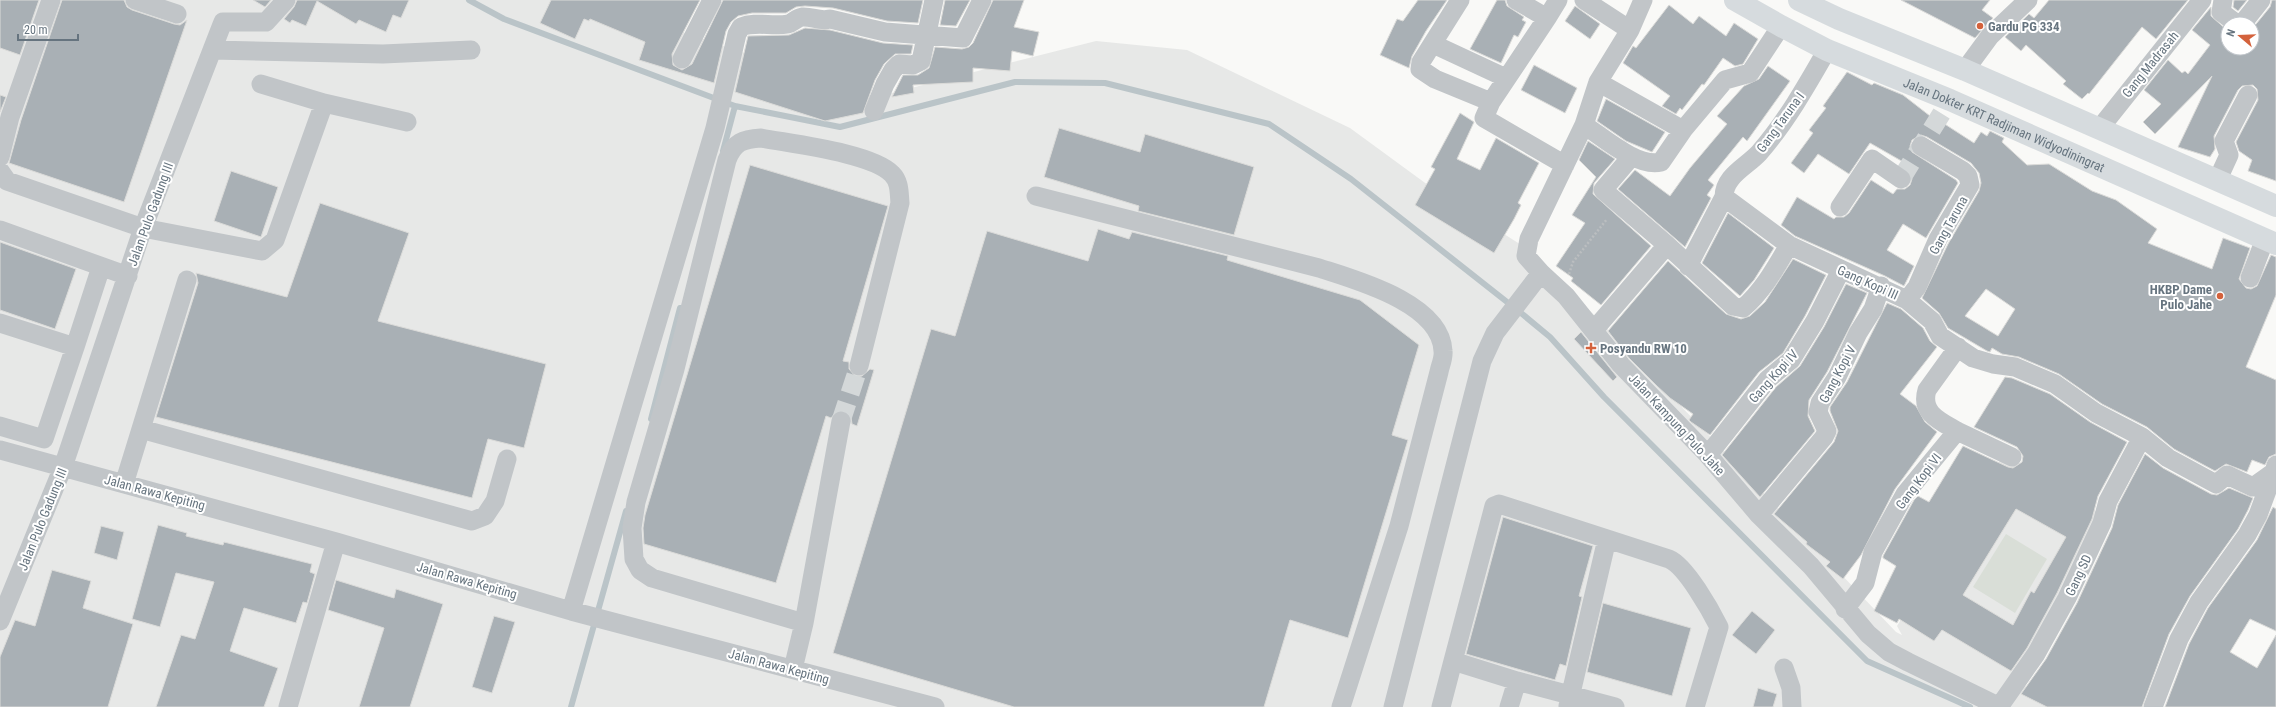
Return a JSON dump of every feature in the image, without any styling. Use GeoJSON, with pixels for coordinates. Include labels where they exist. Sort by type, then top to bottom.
{"type":"FeatureCollection","features":[{"type":"Feature","properties":{"kind":"main road","name":"Jalan Dokter KRT Radjiman Widyodiningrat"},"geometry":{"type":"LineString","coordinates":[[1735,0],[1827,50],[1950,100],[2271,241]]}},
{"type":"Feature","properties":{"kind":"main road"},"geometry":{"type":"LineString","coordinates":[[1809,2],[2218,179],[2276,206]]}},
{"type":"Feature","properties":{"kind":"street"},"geometry":{"type":"LineString","coordinates":[[0,157],[10,117],[51,0]]}},
{"type":"Feature","properties":{"kind":"street"},"geometry":{"type":"LineString","coordinates":[[135,0],[177,14]]}},
{"type":"Feature","properties":{"kind":"street","name":"Jalan Pulo Gadung III"},"geometry":{"type":"LineString","coordinates":[[0,621],[63,467],[143,228],[223,22],[266,22],[281,8],[286,0]]}},
{"type":"Feature","properties":{"kind":"street"},"geometry":{"type":"LineString","coordinates":[[682,59],[712,0]]}},
{"type":"Feature","properties":{"kind":"street"},"geometry":{"type":"LineString","coordinates":[[874,111],[893,70],[898,64],[913,65],[921,61],[934,0]]}},
{"type":"Feature","properties":{"kind":"street"},"geometry":{"type":"LineString","coordinates":[[576,612],[715,128],[737,34],[741,27],[750,23],[772,26],[790,23],[800,17],[808,17],[822,21],[830,19],[885,32],[964,38],[982,0]]}},
{"type":"Feature","properties":{"kind":"street"},"geometry":{"type":"LineString","coordinates":[[1460,0],[1421,62],[1420,69],[1435,79],[1491,102]]}},
{"type":"Feature","properties":{"kind":"street"},"geometry":{"type":"LineString","coordinates":[[1516,0],[1547,18]]}},
{"type":"Feature","properties":{"kind":"street"},"geometry":{"type":"LineString","coordinates":[[1558,0],[1506,78],[1485,112],[1484,118],[1566,165]]}},
{"type":"Feature","properties":{"kind":"street"},"geometry":{"type":"LineString","coordinates":[[1584,0],[1630,30]]}},
{"type":"Feature","properties":{"kind":"street","name":"Jalan Kampung Pulo Jahe"},"geometry":{"type":"LineString","coordinates":[[1643,0],[1630,30],[1598,82],[1584,125],[1526,248],[1526,256],[1536,279],[1566,296],[1638,383],[1708,454],[1759,515],[1811,566],[1845,609],[1868,634],[1889,652],[2000,707]]}},
{"type":"Feature","properties":{"kind":"street"},"geometry":{"type":"LineString","coordinates":[[1964,70],[1990,36],[2028,0]]}},
{"type":"Feature","properties":{"kind":"street","name":"Gang Madrasah"},"geometry":{"type":"LineString","coordinates":[[2100,128],[2202,0]]}},
{"type":"Feature","properties":{"kind":"street"},"geometry":{"type":"LineString","coordinates":[[2223,0],[2221,12],[2226,16]]}},
{"type":"Feature","properties":{"kind":"street"},"geometry":{"type":"LineString","coordinates":[[2248,16],[2261,0]]}},
{"type":"Feature","properties":{"kind":"street"},"geometry":{"type":"LineString","coordinates":[[1584,125],[1631,156],[1648,163],[1661,162],[1683,130],[1725,80],[1750,73],[1781,26]]}},
{"type":"Feature","properties":{"kind":"street"},"geometry":{"type":"LineString","coordinates":[[1433,44],[1506,78]]}},
{"type":"Feature","properties":{"kind":"street"},"geometry":{"type":"LineString","coordinates":[[212,50],[383,54],[471,50]]}},
{"type":"Feature","properties":{"kind":"street","name":"Gang Taruna I"},"geometry":{"type":"LineString","coordinates":[[1688,266],[1729,181],[1759,152],[1797,101],[1827,50]]}},
{"type":"Feature","properties":{"kind":"street"},"geometry":{"type":"LineString","coordinates":[[1598,82],[1683,130]]}},
{"type":"Feature","properties":{"kind":"street"},"geometry":{"type":"LineString","coordinates":[[261,84],[324,103],[407,122]]}},
{"type":"Feature","properties":{"kind":"street"},"geometry":{"type":"LineString","coordinates":[[2218,179],[2229,156],[2224,141],[2248,95]]}},
{"type":"Feature","properties":{"kind":"street"},"geometry":{"type":"LineString","coordinates":[[0,171],[7,182],[143,228],[262,251],[275,240],[324,103]]}},
{"type":"Feature","properties":{"kind":"street"},"geometry":{"type":"LineString","coordinates":[[804,623],[652,578],[640,570],[634,559],[632,528],[636,502],[675,369],[727,160],[737,143],[748,139],[761,138],[853,156],[871,161],[885,169],[898,183],[900,203],[859,366]]}},
{"type":"Feature","properties":{"kind":"street","name":"Gang Taruna"},"geometry":{"type":"LineString","coordinates":[[1906,300],[1917,287],[1938,239],[1970,185],[1968,176],[1963,171],[1921,146]]}},
{"type":"Feature","properties":{"kind":"street"},"geometry":{"type":"LineString","coordinates":[[1631,156],[1603,190],[1667,245],[1733,306],[1743,308],[1769,278],[1790,245]]}},
{"type":"Feature","properties":{"kind":"street"},"geometry":{"type":"LineString","coordinates":[[1840,207],[1872,159],[1901,179]]}},
{"type":"Feature","properties":{"kind":"street","name":"Gang Kopi III"},"geometry":{"type":"LineString","coordinates":[[1724,193],[1790,245],[1841,270],[1881,286],[1906,300],[1932,321],[1940,336],[1973,358],[1993,364],[2015,367],[2050,381],[2096,413],[2142,437],[2168,458],[2216,484],[2227,475],[2253,487],[2275,469]]}},
{"type":"Feature","properties":{"kind":"street"},"geometry":{"type":"LineString","coordinates":[[1036,196],[1311,266],[1358,280],[1402,300],[1424,315],[1438,333],[1444,351],[1439,372],[1399,526],[1341,707]]}},
{"type":"Feature","properties":{"kind":"street"},"geometry":{"type":"LineString","coordinates":[[0,230],[128,276]]}},
{"type":"Feature","properties":{"kind":"street"},"geometry":{"type":"LineString","coordinates":[[2250,278],[2271,241]]}},
{"type":"Feature","properties":{"kind":"street"},"geometry":{"type":"LineString","coordinates":[[1594,330],[1667,245]]}},
{"type":"Feature","properties":{"kind":"street"},"geometry":{"type":"LineString","coordinates":[[0,426],[44,439],[101,267]]}},
{"type":"Feature","properties":{"kind":"street","name":"Gang Kopi IV"},"geometry":{"type":"LineString","coordinates":[[1708,454],[1768,379],[1791,360],[1815,321],[1841,270]]}},
{"type":"Feature","properties":{"kind":"street"},"geometry":{"type":"LineString","coordinates":[[1393,707],[1482,361],[1496,333],[1536,279]]}},
{"type":"Feature","properties":{"kind":"street"},"geometry":{"type":"LineString","coordinates":[[124,484],[187,280]]}},
{"type":"Feature","properties":{"kind":"street","name":"Gang Kopi V"},"geometry":{"type":"LineString","coordinates":[[1759,515],[1824,437],[1826,431],[1818,412],[1820,402],[1834,382],[1858,333],[1873,309],[1881,286]]}},
{"type":"Feature","properties":{"kind":"street"},"geometry":{"type":"LineString","coordinates":[[0,323],[75,347]]}},
{"type":"Feature","properties":{"kind":"street"},"geometry":{"type":"LineString","coordinates":[[1958,347],[1927,390],[1925,398],[1926,407],[1930,414],[1957,431],[2012,457]]}},
{"type":"Feature","properties":{"kind":"street"},"geometry":{"type":"LineString","coordinates":[[793,669],[804,623],[841,421]]}},
{"type":"Feature","properties":{"kind":"street"},"geometry":{"type":"LineString","coordinates":[[141,429],[472,521],[485,516],[495,501],[507,460]]}},
{"type":"Feature","properties":{"kind":"street","name":"Gang Kopi VI"},"geometry":{"type":"LineString","coordinates":[[1845,609],[1865,583],[1873,552],[1905,494],[1957,431]]}},
{"type":"Feature","properties":{"kind":"street","name":"Gang SD"},"geometry":{"type":"LineString","coordinates":[[2000,707],[2036,654],[2067,598],[2102,523],[2108,501],[2142,437]]}},
{"type":"Feature","properties":{"kind":"street","name":"Jalan Rawa Kepiting"},"geometry":{"type":"LineString","coordinates":[[0,450],[336,542],[576,612],[935,707]]}},
{"type":"Feature","properties":{"kind":"street"},"geometry":{"type":"LineString","coordinates":[[2153,707],[2179,639],[2199,602],[2247,535],[2258,515],[2275,469]]}},
{"type":"Feature","properties":{"kind":"street"},"geometry":{"type":"LineString","coordinates":[[1440,707],[1494,506],[1496,504],[1673,561],[1700,593],[1717,623],[1718,632],[1695,707]]}},
{"type":"Feature","properties":{"kind":"street"},"geometry":{"type":"LineString","coordinates":[[1570,701],[1607,539]]}},
{"type":"Feature","properties":{"kind":"street"},"geometry":{"type":"LineString","coordinates":[[288,707],[336,542]]}},
{"type":"Feature","properties":{"kind":"street"},"geometry":{"type":"LineString","coordinates":[[1453,661],[1517,681],[1570,701],[1614,707]]}},
{"type":"Feature","properties":{"kind":"street"},"geometry":{"type":"LineString","coordinates":[[1784,668],[1791,688],[1792,707]]}},
{"type":"Feature","properties":{"kind":"street"},"geometry":{"type":"LineString","coordinates":[[1509,707],[1517,681]]}},
{"type":"Feature","properties":{"kind":"path"},"geometry":{"type":"LineString","coordinates":[[1566,296],[1569,273],[1573,262],[1620,205]]}},
{"type":"Feature","properties":{"kind":"shaded area"},"geometry":{"type":"Polygon","coordinates":[[[0,0],[586,0],[876,97],[1096,41],[1187,50],[1350,128],[1432,188],[1537,255],[1896,632],[1902,635],[1897,626],[2002,457],[2104,516],[2013,681],[2076,707],[0,707],[0,0]]]}},
{"type":"Feature","properties":{"kind":"shaded area"},"geometry":{"type":"Polygon","coordinates":[[[2006,534],[2047,559],[2015,613],[1973,587],[2006,534]]]}},
{"type":"Feature","properties":{"kind":"building"},"geometry":{"type":"Polygon","coordinates":[[[0,0],[39,0],[20,55],[0,48],[0,0]]]}},
{"type":"Feature","properties":{"kind":"building"},"geometry":{"type":"Polygon","coordinates":[[[62,0],[124,0],[127,7],[132,10],[174,24],[180,25],[187,20],[124,202],[9,163],[21,120],[62,0]]]}},
{"type":"Feature","properties":{"kind":"building"},"geometry":{"type":"Polygon","coordinates":[[[253,0],[271,0],[265,7],[253,0]]]}},
{"type":"Feature","properties":{"kind":"building"},"geometry":{"type":"Polygon","coordinates":[[[297,0],[409,0],[401,18],[393,15],[386,32],[359,20],[356,24],[317,1],[306,26],[292,20],[290,23],[284,19],[294,7],[297,0]]]}},
{"type":"Feature","properties":{"kind":"building"},"geometry":{"type":"Polygon","coordinates":[[[551,0],[700,0],[672,54],[673,65],[682,70],[692,64],[723,0],[923,0],[918,23],[887,21],[833,8],[805,6],[796,7],[786,13],[752,13],[738,16],[731,22],[726,31],[714,83],[639,60],[645,42],[590,19],[589,21],[584,19],[575,39],[540,23],[551,0]]]}},
{"type":"Feature","properties":{"kind":"building"},"geometry":{"type":"Polygon","coordinates":[[[945,0],[970,0],[956,26],[940,25],[945,0]]]}},
{"type":"Feature","properties":{"kind":"building"},"geometry":{"type":"Polygon","coordinates":[[[993,0],[1024,0],[1014,27],[1039,32],[1033,56],[1012,51],[1010,71],[973,68],[973,82],[913,85],[914,93],[892,97],[903,75],[918,75],[929,68],[935,47],[962,49],[969,47],[973,43],[993,0]]]}},
{"type":"Feature","properties":{"kind":"building"},"geometry":{"type":"Polygon","coordinates":[[[1418,0],[1447,0],[1426,31],[1412,56],[1409,68],[1380,55],[1397,19],[1403,21],[1418,0]]]}},
{"type":"Feature","properties":{"kind":"building"},"geometry":{"type":"Polygon","coordinates":[[[1497,0],[1505,0],[1507,6],[1524,17],[1522,20],[1526,22],[1518,37],[1514,35],[1501,63],[1470,49],[1497,0]]]}},
{"type":"Feature","properties":{"kind":"building"},"geometry":{"type":"Polygon","coordinates":[[[1901,0],[1990,0],[1982,10],[1993,18],[1975,38],[1901,0]]]}},
{"type":"Feature","properties":{"kind":"building"},"geometry":{"type":"Polygon","coordinates":[[[2049,0],[2188,0],[2156,39],[2142,27],[2089,94],[2088,93],[2082,99],[2063,84],[2066,81],[2026,45],[2021,51],[2005,37],[2029,14],[2034,18],[2049,0]]]}},
{"type":"Feature","properties":{"kind":"building"},"geometry":{"type":"Polygon","coordinates":[[[2234,0],[2247,0],[2238,11],[2233,7],[2234,0]]]}},
{"type":"Feature","properties":{"kind":"building"},"geometry":{"type":"Polygon","coordinates":[[[2272,0],[2276,0],[2276,181],[2248,171],[2252,160],[2239,151],[2236,142],[2258,100],[2257,89],[2253,85],[2242,86],[2238,90],[2214,136],[2215,149],[2210,157],[2178,147],[2212,76],[2155,134],[2143,122],[2161,104],[2144,90],[2168,60],[2182,73],[2185,71],[2188,74],[2210,45],[2192,30],[2211,7],[2211,16],[2220,24],[2220,56],[2260,56],[2260,19],[2270,7],[2272,0]]]}},
{"type":"Feature","properties":{"kind":"building"},"geometry":{"type":"Polygon","coordinates":[[[1669,5],[1693,24],[1699,16],[1726,36],[1734,23],[1758,39],[1743,64],[1735,66],[1723,58],[1704,85],[1702,84],[1682,110],[1680,108],[1676,114],[1662,106],[1670,96],[1623,63],[1633,46],[1636,48],[1669,5]]]}},
{"type":"Feature","properties":{"kind":"building"},"geometry":{"type":"Polygon","coordinates":[[[1575,6],[1600,24],[1590,39],[1565,21],[1575,6]]]}},
{"type":"Feature","properties":{"kind":"building"},"geometry":{"type":"Polygon","coordinates":[[[805,28],[830,30],[883,43],[913,45],[911,54],[895,54],[884,64],[875,80],[863,113],[825,121],[735,92],[748,36],[789,35],[805,28]]]}},
{"type":"Feature","properties":{"kind":"building"},"geometry":{"type":"Polygon","coordinates":[[[1534,65],[1577,88],[1565,113],[1521,90],[1534,65]]]}},
{"type":"Feature","properties":{"kind":"building"},"geometry":{"type":"Polygon","coordinates":[[[1768,66],[1790,81],[1747,141],[1743,137],[1708,180],[1714,185],[1707,195],[1711,198],[1685,247],[1618,189],[1635,170],[1670,196],[1690,168],[1727,124],[1717,116],[1744,86],[1759,79],[1768,66]]]}},
{"type":"Feature","properties":{"kind":"building"},"geometry":{"type":"Polygon","coordinates":[[[1847,72],[1872,85],[1874,83],[1903,95],[1939,123],[1940,121],[1974,143],[1981,132],[1987,136],[1990,131],[2004,138],[2002,142],[2027,165],[2049,164],[2092,191],[2116,200],[2157,229],[2148,243],[2212,269],[2223,238],[2250,248],[2239,279],[2246,288],[2251,289],[2257,286],[2271,255],[2276,257],[2276,295],[2246,367],[2276,380],[2276,454],[2269,457],[2265,465],[2252,460],[2247,472],[2226,464],[2215,471],[2174,449],[2147,427],[2102,404],[2059,374],[2019,357],[2002,354],[1992,348],[1990,352],[1987,351],[1948,328],[1939,313],[1922,298],[1948,244],[1979,191],[1981,183],[1979,173],[1971,163],[1927,137],[1921,135],[1912,140],[1910,146],[1912,152],[1956,180],[1958,183],[1926,238],[1903,224],[1887,250],[1914,266],[1904,286],[1795,236],[1781,225],[1797,197],[1834,219],[1836,217],[1844,217],[1849,213],[1871,180],[1893,194],[1897,189],[1905,189],[1910,185],[1912,179],[1909,172],[1912,167],[1870,143],[1849,174],[1818,154],[1804,173],[1791,163],[1813,133],[1809,130],[1826,108],[1823,106],[1847,72]],[[1986,289],[1965,316],[1998,336],[2015,309],[1986,289]]]}},
{"type":"Feature","properties":{"kind":"building"},"geometry":{"type":"Polygon","coordinates":[[[0,95],[6,97],[0,112],[0,95]]]}},
{"type":"Feature","properties":{"kind":"building"},"geometry":{"type":"Polygon","coordinates":[[[1606,99],[1665,132],[1652,152],[1626,141],[1597,121],[1606,99]]]}},
{"type":"Feature","properties":{"kind":"building"},"geometry":{"type":"Polygon","coordinates":[[[1460,113],[1474,122],[1457,159],[1480,170],[1496,138],[1539,163],[1518,203],[1521,205],[1514,219],[1494,253],[1415,205],[1435,169],[1431,167],[1460,113]]]}},
{"type":"Feature","properties":{"kind":"building"},"geometry":{"type":"Polygon","coordinates":[[[1059,128],[1140,152],[1145,134],[1254,167],[1234,235],[1138,211],[1139,206],[1044,177],[1059,128]]]}},
{"type":"Feature","properties":{"kind":"building"},"geometry":{"type":"Polygon","coordinates":[[[1588,141],[1615,159],[1594,183],[1593,194],[1651,246],[1601,305],[1571,281],[1573,278],[1556,266],[1585,223],[1572,215],[1596,177],[1579,160],[1588,141]]]}},
{"type":"Feature","properties":{"kind":"building"},"geometry":{"type":"Polygon","coordinates":[[[750,165],[888,206],[843,361],[849,362],[849,369],[856,377],[862,376],[870,369],[874,370],[857,426],[852,424],[851,417],[843,410],[837,411],[831,418],[826,416],[776,583],[644,544],[643,528],[645,515],[750,165]]]}},
{"type":"Feature","properties":{"kind":"building"},"geometry":{"type":"Polygon","coordinates":[[[231,171],[278,187],[261,237],[214,221],[231,171]]]}},
{"type":"Feature","properties":{"kind":"building"},"geometry":{"type":"Polygon","coordinates":[[[320,203],[409,233],[378,321],[546,364],[524,448],[488,439],[472,498],[156,417],[198,283],[196,273],[287,297],[320,203]]]}},
{"type":"Feature","properties":{"kind":"building"},"geometry":{"type":"Polygon","coordinates":[[[1728,213],[1774,248],[1754,280],[1740,296],[1702,263],[1728,213]]]}},
{"type":"Feature","properties":{"kind":"building"},"geometry":{"type":"Polygon","coordinates":[[[1098,229],[1129,239],[1132,232],[1228,256],[1227,260],[1360,300],[1419,345],[1392,435],[1408,440],[1348,638],[1290,620],[1264,707],[1014,707],[833,653],[931,329],[955,336],[987,231],[1088,261],[1098,229]]]}},
{"type":"Feature","properties":{"kind":"building"},"geometry":{"type":"Polygon","coordinates":[[[0,242],[76,269],[55,329],[0,310],[0,242]]]}},
{"type":"Feature","properties":{"kind":"building"},"geometry":{"type":"Polygon","coordinates":[[[1793,259],[1826,275],[1805,316],[1783,353],[1759,372],[1710,435],[1689,420],[1693,414],[1670,398],[1657,386],[1629,358],[1608,331],[1668,261],[1726,314],[1741,319],[1750,316],[1765,302],[1793,259]]]}},
{"type":"Feature","properties":{"kind":"building"},"geometry":{"type":"Polygon","coordinates":[[[1846,284],[1867,293],[1827,372],[1809,400],[1808,416],[1815,431],[1760,497],[1722,455],[1776,387],[1800,366],[1824,327],[1846,284]]]}},
{"type":"Feature","properties":{"kind":"building"},"geometry":{"type":"Polygon","coordinates":[[[1887,303],[1901,309],[1923,328],[1930,341],[1937,347],[1900,394],[1916,406],[1925,422],[1937,432],[1895,489],[1861,555],[1843,579],[1826,566],[1830,562],[1806,544],[1807,542],[1774,514],[1834,442],[1838,431],[1830,411],[1830,407],[1847,382],[1887,303]]]}},
{"type":"Feature","properties":{"kind":"building"},"geometry":{"type":"Polygon","coordinates":[[[1581,332],[1617,377],[1613,381],[1574,339],[1581,332]]]}},
{"type":"Feature","properties":{"kind":"building"},"geometry":{"type":"Polygon","coordinates":[[[2005,377],[2012,378],[2050,394],[2090,422],[2127,442],[2098,496],[2092,519],[2057,593],[2027,648],[2011,671],[1942,630],[1934,641],[1899,619],[1897,623],[1874,611],[1896,566],[1883,558],[1883,556],[1914,500],[1918,496],[1929,502],[1963,446],[2008,467],[2013,468],[2022,462],[2023,456],[2017,447],[1974,427],[2005,377]],[[2016,509],[1963,595],[2013,625],[2031,591],[2034,593],[2066,537],[2016,509]]]}},
{"type":"Feature","properties":{"kind":"building"},"geometry":{"type":"Polygon","coordinates":[[[2145,454],[2163,468],[2211,494],[2217,495],[2229,488],[2253,498],[2238,529],[2190,596],[2169,634],[2142,707],[2047,707],[2021,694],[2046,659],[2077,603],[2112,528],[2118,505],[2145,454]]]}},
{"type":"Feature","properties":{"kind":"building"},"geometry":{"type":"Polygon","coordinates":[[[2273,507],[2276,509],[2276,631],[2250,619],[2230,652],[2257,668],[2276,635],[2276,707],[2165,707],[2189,644],[2208,608],[2257,540],[2273,507]]]}},
{"type":"Feature","properties":{"kind":"building"},"geometry":{"type":"Polygon","coordinates":[[[1503,517],[1593,546],[1579,596],[1582,597],[1566,666],[1560,664],[1555,680],[1466,654],[1503,517]]]}},
{"type":"Feature","properties":{"kind":"building"},"geometry":{"type":"Polygon","coordinates":[[[158,525],[187,533],[186,536],[223,545],[224,542],[312,564],[310,572],[315,574],[307,603],[303,602],[296,623],[244,608],[230,651],[278,668],[264,707],[156,707],[181,635],[195,639],[214,582],[176,573],[160,627],[132,619],[158,525]]]}},
{"type":"Feature","properties":{"kind":"building"},"geometry":{"type":"Polygon","coordinates":[[[101,526],[124,532],[117,560],[94,553],[101,526]]]}},
{"type":"Feature","properties":{"kind":"building"},"geometry":{"type":"Polygon","coordinates":[[[52,570],[91,581],[83,608],[133,624],[108,707],[0,707],[0,657],[15,620],[35,626],[52,570]]]}},
{"type":"Feature","properties":{"kind":"building"},"geometry":{"type":"Polygon","coordinates":[[[336,580],[394,598],[396,589],[443,604],[410,707],[359,707],[384,628],[328,610],[336,580]]]}},
{"type":"Feature","properties":{"kind":"building"},"geometry":{"type":"Polygon","coordinates":[[[1603,603],[1691,628],[1672,696],[1587,672],[1603,603]]]}},
{"type":"Feature","properties":{"kind":"building"},"geometry":{"type":"Polygon","coordinates":[[[1752,611],[1775,630],[1756,654],[1732,635],[1752,611]]]}},
{"type":"Feature","properties":{"kind":"building"},"geometry":{"type":"Polygon","coordinates":[[[494,616],[515,622],[492,693],[472,687],[494,616]]]}},
{"type":"Feature","properties":{"kind":"building"},"geometry":{"type":"Polygon","coordinates":[[[1758,688],[1777,694],[1773,707],[1753,707],[1758,688]]]}},
{"type":"Feature","properties":{"kind":"waterway"},"geometry":{"type":"LineString","coordinates":[[469,0],[504,19],[735,106],[840,127],[1015,82],[1105,83],[1269,124],[1351,179],[1550,337],[1604,397],[1867,661],[1970,707]]}},
{"type":"Feature","properties":{"kind":"waterway"},"geometry":{"type":"LineString","coordinates":[[723,151],[735,106]]}},
{"type":"Feature","properties":{"kind":"waterway"},"geometry":{"type":"LineString","coordinates":[[651,419],[680,308]]}},
{"type":"Feature","properties":{"kind":"waterway"},"geometry":{"type":"LineString","coordinates":[[571,707],[626,511]]}},
{"type":"Feature","properties":{"kind":"tunnel"},"geometry":{"type":"LineString","coordinates":[[1901,179],[1950,100]]}},
{"type":"Feature","properties":{"kind":"tunnel"},"geometry":{"type":"LineString","coordinates":[[841,421],[859,366]]}},
{"type":"Feature","properties":{"kind":"place","name":"Gardu PG 334"},"geometry":{"type":"Point","coordinates":[1980,26]}},
{"type":"Feature","properties":{"kind":"place","name":"HKBP Dame Pulo Jahe"},"geometry":{"type":"Point","coordinates":[2220,296]}},
{"type":"Feature","properties":{"kind":"place","name":"Posyandu RW 10"},"geometry":{"type":"Point","coordinates":[1591,348]}}]}
